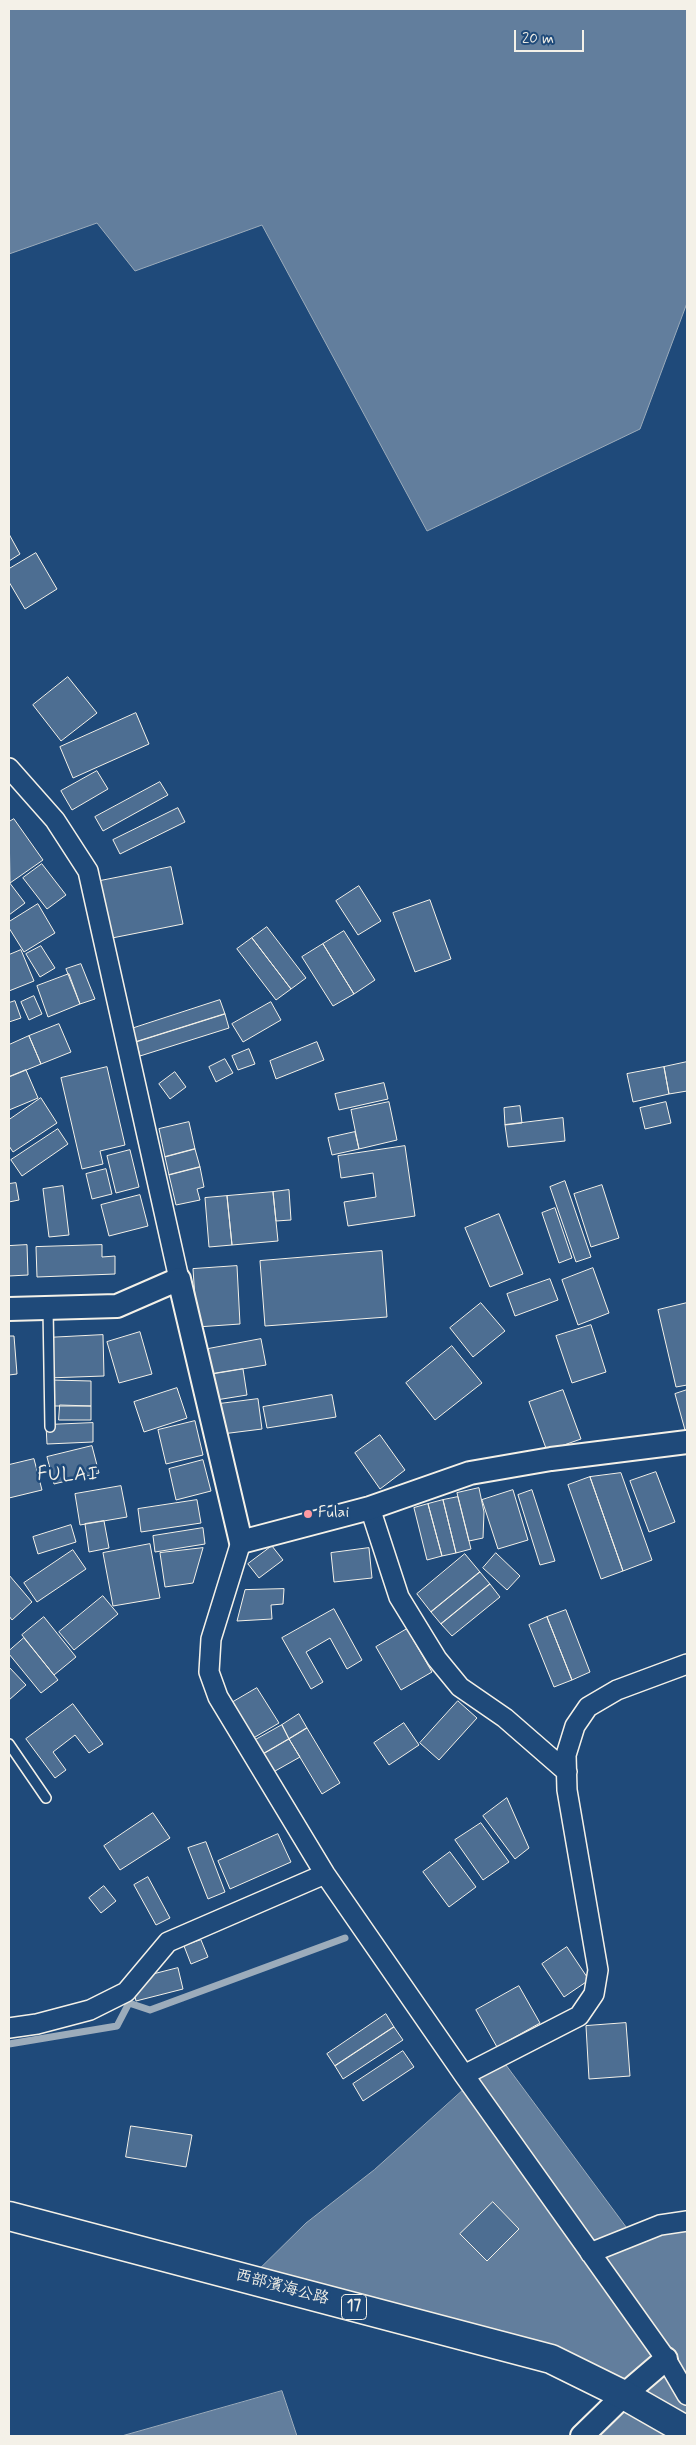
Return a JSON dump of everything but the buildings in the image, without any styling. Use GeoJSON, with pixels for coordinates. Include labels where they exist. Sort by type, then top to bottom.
{"type":"FeatureCollection","features":[{"type":"Feature","properties":{"kind":"main road","name":"西部濱海公路"},"geometry":{"type":"LineString","coordinates":[[9,2216],[551,2359],[675,2421],[687,2431]]}},
{"type":"Feature","properties":{"kind":"street"},"geometry":{"type":"LineString","coordinates":[[9,768],[55,820],[88,871],[179,1279],[241,1542],[211,1640],[209,1672],[218,1698],[325,1874],[464,2075],[666,2359],[687,2395]]}},
{"type":"Feature","properties":{"kind":"street"},"geometry":{"type":"LineString","coordinates":[[9,1309],[117,1306],[179,1279]]}},
{"type":"Feature","properties":{"kind":"street"},"geometry":{"type":"LineString","coordinates":[[241,1542],[370,1508],[470,1473],[551,1459],[687,1442]]}},
{"type":"Feature","properties":{"kind":"street"},"geometry":{"type":"LineString","coordinates":[[370,1508],[399,1597],[437,1659],[460,1687],[505,1718],[567,1772]]}},
{"type":"Feature","properties":{"kind":"street"},"geometry":{"type":"LineString","coordinates":[[464,2075],[579,2016],[594,1994],[598,1970],[567,1790],[566,1755],[575,1726],[588,1707],[617,1690],[687,1664]]}},
{"type":"Feature","properties":{"kind":"street"},"geometry":{"type":"LineString","coordinates":[[9,2028],[37,2024],[90,2010],[126,1992],[168,1942],[325,1874]]}},
{"type":"Feature","properties":{"kind":"street"},"geometry":{"type":"LineString","coordinates":[[590,2253],[660,2225],[687,2221]]}},
{"type":"Feature","properties":{"kind":"street"},"geometry":{"type":"LineString","coordinates":[[582,2436],[624,2395],[666,2359]]}},
{"type":"Feature","properties":{"kind":"lane"},"geometry":{"type":"LineString","coordinates":[[48,1308],[50,1427]]}},
{"type":"Feature","properties":{"kind":"lane"},"geometry":{"type":"LineString","coordinates":[[9,1744],[46,1798]]}},
{"type":"Feature","properties":{"kind":"water"},"geometry":{"type":"Polygon","coordinates":[[[9,9],[687,9],[687,303],[640,429],[427,531],[262,225],[135,271],[97,223],[9,254],[9,9]]]}},
{"type":"Feature","properties":{"kind":"water"},"geometry":{"type":"Polygon","coordinates":[[[500,2057],[635,2239],[687,2223],[687,2436],[589,2436],[633,2391],[242,2286],[306,2223],[374,2170],[500,2057]]]}},
{"type":"Feature","properties":{"kind":"water"},"geometry":{"type":"Polygon","coordinates":[[[282,2391],[297,2436],[122,2436],[282,2391]]]}},
{"type":"Feature","properties":{"kind":"waterway"},"geometry":{"type":"LineString","coordinates":[[9,2044],[117,2026],[129,2003],[150,2010],[345,1938]]}},
{"type":"Feature","properties":{"kind":"place","name":"Fulai"},"geometry":{"type":"Point","coordinates":[308,1514]}},
{"type":"Feature","properties":{"kind":"district","name":"FULAI"},"geometry":{"type":"Point","coordinates":[68,1476]}}]}
